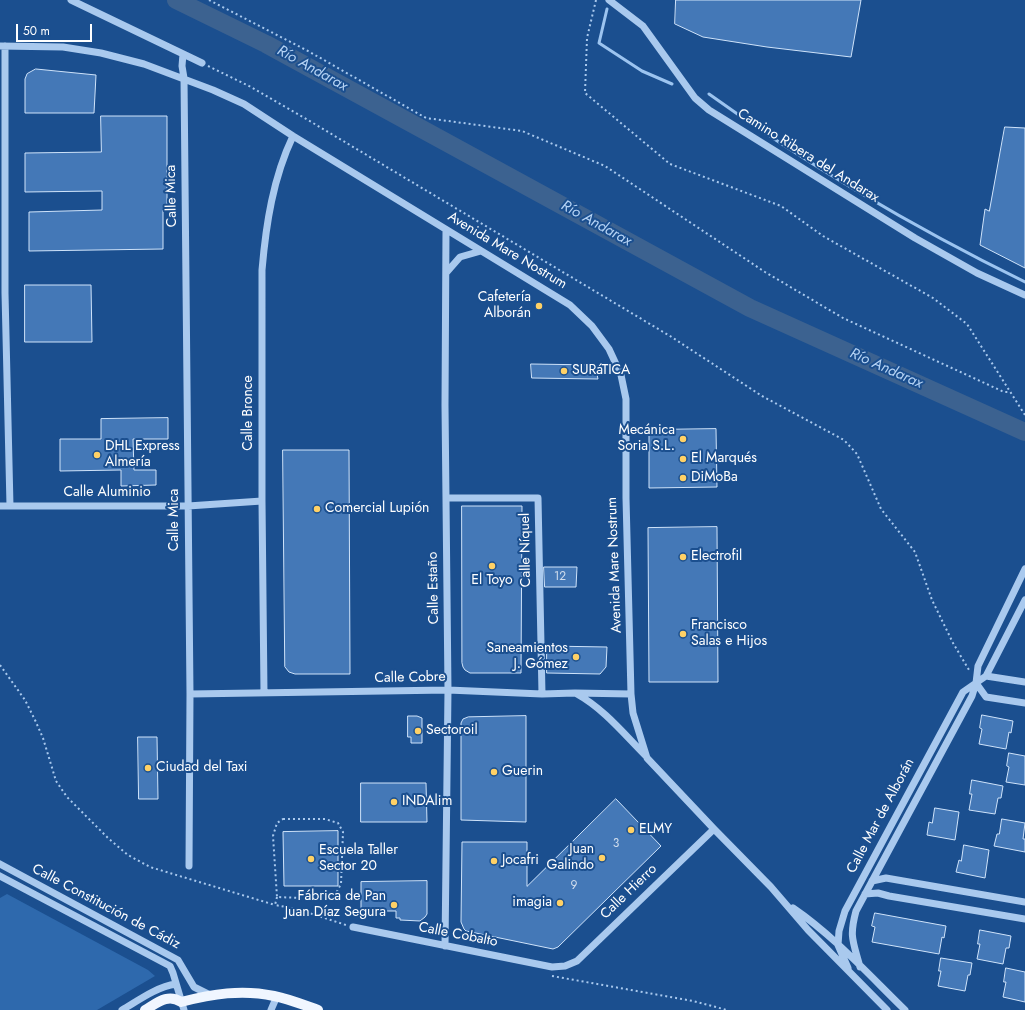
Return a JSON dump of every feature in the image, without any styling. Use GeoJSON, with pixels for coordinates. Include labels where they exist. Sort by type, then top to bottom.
{"type":"FeatureCollection","features":[{"type":"Feature","properties":{"kind":"main road"},"geometry":{"type":"LineString","coordinates":[[145,1010],[162,1000],[171,998],[176,999],[181,1007],[210,995],[246,993],[277,996],[318,1010]]}},
{"type":"Feature","properties":{"kind":"street"},"geometry":{"type":"LineString","coordinates":[[71,0],[202,63]]}},
{"type":"Feature","properties":{"kind":"street","name":"Camino Ribera del Andarax"},"geometry":{"type":"LineString","coordinates":[[611,1],[643,26],[695,98],[709,110],[915,238],[977,273],[1025,295]]}},
{"type":"Feature","properties":{"kind":"street"},"geometry":{"type":"LineString","coordinates":[[2,46],[3,293],[10,506]]}},
{"type":"Feature","properties":{"kind":"street","name":"Avenida Mare Nostrum"},"geometry":{"type":"LineString","coordinates":[[2,46],[63,47],[101,53],[144,64],[184,78],[244,104],[293,136],[570,305],[592,326],[609,349],[621,375],[626,399],[626,498],[631,694],[633,713],[647,758]]}},
{"type":"Feature","properties":{"kind":"street","name":"Calle Mica"},"geometry":{"type":"LineString","coordinates":[[183,54],[190,694],[189,866]]}},
{"type":"Feature","properties":{"kind":"street","name":"Calle Bronce"},"geometry":{"type":"LineString","coordinates":[[264,694],[262,270],[265,234],[273,193],[284,157],[293,136]]}},
{"type":"Feature","properties":{"kind":"street","name":"Calle Estaño"},"geometry":{"type":"LineString","coordinates":[[445,946],[448,690],[445,405],[446,230]]}},
{"type":"Feature","properties":{"kind":"street"},"geometry":{"type":"LineString","coordinates":[[446,273],[460,257],[481,251]]}},
{"type":"Feature","properties":{"kind":"street","name":"Calle Níquel"},"geometry":{"type":"LineString","coordinates":[[446,498],[538,498],[542,694]]}},
{"type":"Feature","properties":{"kind":"street","name":"Calle Aluminio"},"geometry":{"type":"LineString","coordinates":[[0,506],[188,506],[262,501]]}},
{"type":"Feature","properties":{"kind":"street"},"geometry":{"type":"LineString","coordinates":[[1025,569],[981,660],[977,670],[976,683],[986,697],[1025,704]]}},
{"type":"Feature","properties":{"kind":"street","name":"Calle Mar de Alborán"},"geometry":{"type":"LineString","coordinates":[[838,945],[839,931],[844,911],[864,877],[963,692],[986,676],[1025,600]]}},
{"type":"Feature","properties":{"kind":"street"},"geometry":{"type":"LineString","coordinates":[[986,676],[1025,682]]}},
{"type":"Feature","properties":{"kind":"street","name":"Calle Mar de Alborán"},"geometry":{"type":"LineString","coordinates":[[860,967],[851,938],[856,911],[972,696],[976,683]]}},
{"type":"Feature","properties":{"kind":"street","name":"Calle Cobre"},"geometry":{"type":"LineString","coordinates":[[190,694],[448,690],[542,694],[631,694]]}},
{"type":"Feature","properties":{"kind":"street","name":"Avenida Mare Nostrum"},"geometry":{"type":"LineString","coordinates":[[576,693],[597,707],[615,724],[786,904],[808,930],[887,1010]]}},
{"type":"Feature","properties":{"kind":"street","name":"Calle Hierro"},"geometry":{"type":"LineString","coordinates":[[559,967],[577,961],[714,829]]}},
{"type":"Feature","properties":{"kind":"street","name":"Calle Constitución de Cádiz"},"geometry":{"type":"LineString","coordinates":[[0,864],[178,960],[194,987],[210,995]]}},
{"type":"Feature","properties":{"kind":"street"},"geometry":{"type":"LineString","coordinates":[[880,867],[886,878]]}},
{"type":"Feature","properties":{"kind":"street"},"geometry":{"type":"LineString","coordinates":[[864,877],[872,881],[878,893]]}},
{"type":"Feature","properties":{"kind":"street","name":"Calle Constitución de Cádiz"},"geometry":{"type":"LineString","coordinates":[[1,878],[170,966],[181,1007]]}},
{"type":"Feature","properties":{"kind":"street"},"geometry":{"type":"LineString","coordinates":[[872,881],[886,878],[1025,902]]}},
{"type":"Feature","properties":{"kind":"street"},"geometry":{"type":"LineString","coordinates":[[865,894],[878,893],[1025,920]]}},
{"type":"Feature","properties":{"kind":"street","name":"Avenida Mare Nostrum"},"geometry":{"type":"LineString","coordinates":[[786,904],[807,918],[838,945],[905,1010]]}},
{"type":"Feature","properties":{"kind":"street","name":"Calle Cobalto"},"geometry":{"type":"LineString","coordinates":[[353,927],[552,967],[559,967]]}},
{"type":"Feature","properties":{"kind":"street"},"geometry":{"type":"LineString","coordinates":[[838,945],[850,972]]}},
{"type":"Feature","properties":{"kind":"street"},"geometry":{"type":"LineString","coordinates":[[122,1010],[160,988],[176,984]]}},
{"type":"Feature","properties":{"kind":"street"},"geometry":{"type":"LineString","coordinates":[[271,1010],[277,996]]}},
{"type":"Feature","properties":{"kind":"path"},"geometry":{"type":"LineString","coordinates":[[209,0],[308,50],[426,118],[522,131],[605,166],[765,272],[843,318],[1004,392],[1010,392]]}},
{"type":"Feature","properties":{"kind":"path"},"geometry":{"type":"LineString","coordinates":[[596,0],[587,38],[585,93],[670,164],[781,206],[823,236],[933,298],[967,324],[1025,415]]}},
{"type":"Feature","properties":{"kind":"path"},"geometry":{"type":"LineString","coordinates":[[202,63],[249,86],[313,123],[664,332],[762,396],[844,440],[857,454],[881,509],[916,552],[932,600],[953,643],[976,683]]}},
{"type":"Feature","properties":{"kind":"path"},"geometry":{"type":"LineString","coordinates":[[0,665],[25,700],[35,720],[43,738],[56,781],[67,797],[108,838],[128,854],[150,867],[275,905],[297,909],[353,927]]}},
{"type":"Feature","properties":{"kind":"path"},"geometry":{"type":"LineString","coordinates":[[275,905],[276,897],[273,836],[277,823],[283,819],[325,819],[338,823],[343,832],[341,884],[335,895],[324,899],[276,897]]}},
{"type":"Feature","properties":{"kind":"path"},"geometry":{"type":"LineString","coordinates":[[547,975],[693,1001],[727,1010]]}},
{"type":"Feature","properties":{"kind":"shaded area"},"geometry":{"type":"Polygon","coordinates":[[[7,894],[148,970],[155,976],[97,1010],[0,1010],[0,898],[7,894]]]}},
{"type":"Feature","properties":{"kind":"building"},"geometry":{"type":"Polygon","coordinates":[[[676,0],[861,0],[851,57],[767,47],[703,37],[675,24],[676,0]]]}},
{"type":"Feature","properties":{"kind":"building"},"geometry":{"type":"Polygon","coordinates":[[[36,69],[96,75],[94,113],[25,113],[25,79],[27,74],[36,69]]]}},
{"type":"Feature","properties":{"kind":"building"},"geometry":{"type":"Polygon","coordinates":[[[101,116],[167,116],[167,210],[163,210],[163,249],[29,251],[29,212],[102,210],[102,191],[25,192],[25,153],[101,152],[101,116]]]}},
{"type":"Feature","properties":{"kind":"building"},"geometry":{"type":"Polygon","coordinates":[[[1005,127],[1025,128],[1025,268],[980,245],[985,209],[989,211],[1005,127]]]}},
{"type":"Feature","properties":{"kind":"building"},"geometry":{"type":"Polygon","coordinates":[[[25,285],[91,285],[92,342],[25,342],[25,285]]]}},
{"type":"Feature","properties":{"kind":"building","name":"SURáTICA"},"geometry":{"type":"Polygon","coordinates":[[[531,364],[595,365],[598,379],[532,378],[531,364]]]}},
{"type":"Feature","properties":{"kind":"building","name":"DHL Express Almería"},"geometry":{"type":"Polygon","coordinates":[[[168,418],[168,439],[133,439],[134,470],[156,470],[156,485],[121,486],[121,470],[60,471],[60,439],[101,439],[101,419],[168,418]]]}},
{"type":"Feature","properties":{"kind":"building"},"geometry":{"type":"Polygon","coordinates":[[[716,429],[717,487],[649,488],[649,430],[716,429]]]}},
{"type":"Feature","properties":{"kind":"building","name":"Comercial Lupión"},"geometry":{"type":"Polygon","coordinates":[[[283,450],[349,450],[350,674],[295,674],[289,672],[285,667],[283,450]]]}},
{"type":"Feature","properties":{"kind":"building"},"geometry":{"type":"Polygon","coordinates":[[[462,506],[522,506],[521,673],[470,673],[463,667],[462,506]]]}},
{"type":"Feature","properties":{"kind":"building","name":"Francisco Salas e Hijos"},"geometry":{"type":"Polygon","coordinates":[[[717,527],[718,682],[649,682],[648,528],[717,527]]]}},
{"type":"Feature","properties":{"kind":"building"},"geometry":{"type":"Polygon","coordinates":[[[544,567],[577,567],[576,587],[545,587],[544,567]]]}},
{"type":"Feature","properties":{"kind":"building","name":"Saneamientos J. Gómez"},"geometry":{"type":"Polygon","coordinates":[[[547,646],[607,647],[606,667],[600,674],[547,673],[547,646]]]}},
{"type":"Feature","properties":{"kind":"building"},"geometry":{"type":"Polygon","coordinates":[[[982,715],[1013,721],[1011,733],[1009,732],[1006,749],[979,744],[982,729],[980,728],[982,715]]]}},
{"type":"Feature","properties":{"kind":"building"},"geometry":{"type":"Polygon","coordinates":[[[408,716],[417,716],[422,718],[422,743],[411,743],[411,737],[408,737],[408,716]]]}},
{"type":"Feature","properties":{"kind":"building","name":"Guerin"},"geometry":{"type":"Polygon","coordinates":[[[526,716],[526,822],[461,820],[461,723],[463,719],[468,717],[526,716]]]}},
{"type":"Feature","properties":{"kind":"building","name":"Ciudad del Taxi"},"geometry":{"type":"Polygon","coordinates":[[[138,737],[157,737],[158,799],[139,799],[138,737]]]}},
{"type":"Feature","properties":{"kind":"building"},"geometry":{"type":"Polygon","coordinates":[[[1009,753],[1025,756],[1025,785],[1006,782],[1009,767],[1007,766],[1009,753]]]}},
{"type":"Feature","properties":{"kind":"building"},"geometry":{"type":"Polygon","coordinates":[[[972,780],[1003,786],[1001,798],[998,798],[995,814],[969,810],[972,794],[970,794],[972,780]]]}},
{"type":"Feature","properties":{"kind":"building","name":"INDAlim"},"geometry":{"type":"Polygon","coordinates":[[[361,783],[426,783],[427,822],[361,822],[361,783]]]}},
{"type":"Feature","properties":{"kind":"building"},"geometry":{"type":"Polygon","coordinates":[[[616,799],[661,846],[558,947],[553,949],[466,931],[464,929],[461,922],[462,842],[527,842],[527,886],[616,799]]]}},
{"type":"Feature","properties":{"kind":"building"},"geometry":{"type":"Polygon","coordinates":[[[935,808],[959,812],[955,840],[927,835],[929,822],[932,823],[935,808]]]}},
{"type":"Feature","properties":{"kind":"building"},"geometry":{"type":"Polygon","coordinates":[[[1002,819],[1025,823],[1023,839],[1025,839],[1025,852],[994,846],[997,834],[999,834],[1002,819]]]}},
{"type":"Feature","properties":{"kind":"building","name":"Escuela Taller Sector 20"},"geometry":{"type":"Polygon","coordinates":[[[338,831],[338,886],[284,886],[283,832],[338,831]]]}},
{"type":"Feature","properties":{"kind":"building"},"geometry":{"type":"Polygon","coordinates":[[[964,845],[989,850],[985,878],[956,872],[959,860],[961,861],[964,845]]]}},
{"type":"Feature","properties":{"kind":"building","name":"Fábrica de Pan Juan Díaz Segura"},"geometry":{"type":"Polygon","coordinates":[[[427,881],[427,914],[420,921],[400,920],[400,918],[396,918],[396,911],[361,911],[361,882],[427,881]]]}},
{"type":"Feature","properties":{"kind":"building"},"geometry":{"type":"Polygon","coordinates":[[[875,913],[946,926],[944,938],[942,937],[939,954],[872,942],[875,927],[872,926],[875,913]]]}},
{"type":"Feature","properties":{"kind":"building"},"geometry":{"type":"Polygon","coordinates":[[[980,930],[1011,936],[1009,948],[1006,948],[1003,964],[977,959],[980,944],[978,944],[980,930]]]}},
{"type":"Feature","properties":{"kind":"building"},"geometry":{"type":"Polygon","coordinates":[[[941,958],[972,963],[965,991],[938,986],[941,971],[939,971],[941,958]]]}},
{"type":"Feature","properties":{"kind":"building"},"geometry":{"type":"Polygon","coordinates":[[[1006,968],[1025,972],[1025,1002],[1003,997],[1006,982],[1004,982],[1006,968]]]}},
{"type":"Feature","properties":{"kind":"waterway","name":"Río Andarax"},"geometry":{"type":"LineString","coordinates":[[176,0],[266,44],[750,308],[1025,432]]}},
{"type":"Feature","properties":{"kind":"waterway"},"geometry":{"type":"LineString","coordinates":[[607,9],[599,43],[642,71],[672,84]]}},
{"type":"Feature","properties":{"kind":"waterway"},"geometry":{"type":"LineString","coordinates":[[709,94],[785,146],[863,195],[943,240],[1025,282]]}},
{"type":"Feature","properties":{"kind":"place","name":"Cafetería Alborán"},"geometry":{"type":"Point","coordinates":[539,306]}},
{"type":"Feature","properties":{"kind":"place","name":"SURáTICA"},"geometry":{"type":"Point","coordinates":[564,371]}},
{"type":"Feature","properties":{"kind":"place","name":"Mecánica Soria S.L."},"geometry":{"type":"Point","coordinates":[683,439]}},
{"type":"Feature","properties":{"kind":"place","name":"DHL Express Almería"},"geometry":{"type":"Point","coordinates":[97,455]}},
{"type":"Feature","properties":{"kind":"place","name":"El Marqués"},"geometry":{"type":"Point","coordinates":[683,459]}},
{"type":"Feature","properties":{"kind":"place","name":"DiMoBa"},"geometry":{"type":"Point","coordinates":[683,478]}},
{"type":"Feature","properties":{"kind":"place","name":"Comercial Lupión"},"geometry":{"type":"Point","coordinates":[317,509]}},
{"type":"Feature","properties":{"kind":"place","name":"Electrofil"},"geometry":{"type":"Point","coordinates":[683,557]}},
{"type":"Feature","properties":{"kind":"place","name":"El Toyo"},"geometry":{"type":"Point","coordinates":[492,566]}},
{"type":"Feature","properties":{"kind":"place","name":"Francisco Salas e Hijos"},"geometry":{"type":"Point","coordinates":[683,634]}},
{"type":"Feature","properties":{"kind":"place","name":"Saneamientos J. Gómez"},"geometry":{"type":"Point","coordinates":[576,657]}},
{"type":"Feature","properties":{"kind":"place","name":"Sectoroil"},"geometry":{"type":"Point","coordinates":[418,731]}},
{"type":"Feature","properties":{"kind":"place","name":"Ciudad del Taxi"},"geometry":{"type":"Point","coordinates":[148,768]}},
{"type":"Feature","properties":{"kind":"place","name":"Guerin"},"geometry":{"type":"Point","coordinates":[494,772]}},
{"type":"Feature","properties":{"kind":"place","name":"INDAlim"},"geometry":{"type":"Point","coordinates":[394,802]}},
{"type":"Feature","properties":{"kind":"place","name":"ELMY"},"geometry":{"type":"Point","coordinates":[631,830]}},
{"type":"Feature","properties":{"kind":"place","name":"Juan Galindo"},"geometry":{"type":"Point","coordinates":[602,858]}},
{"type":"Feature","properties":{"kind":"place","name":"Escuela Taller Sector 20"},"geometry":{"type":"Point","coordinates":[311,859]}},
{"type":"Feature","properties":{"kind":"place","name":"Jocafri"},"geometry":{"type":"Point","coordinates":[494,861]}},
{"type":"Feature","properties":{"kind":"place","name":"imagia"},"geometry":{"type":"Point","coordinates":[560,903]}},
{"type":"Feature","properties":{"kind":"place","name":"Fábrica de Pan Juan Díaz Segura"},"geometry":{"type":"Point","coordinates":[394,905]}}]}
